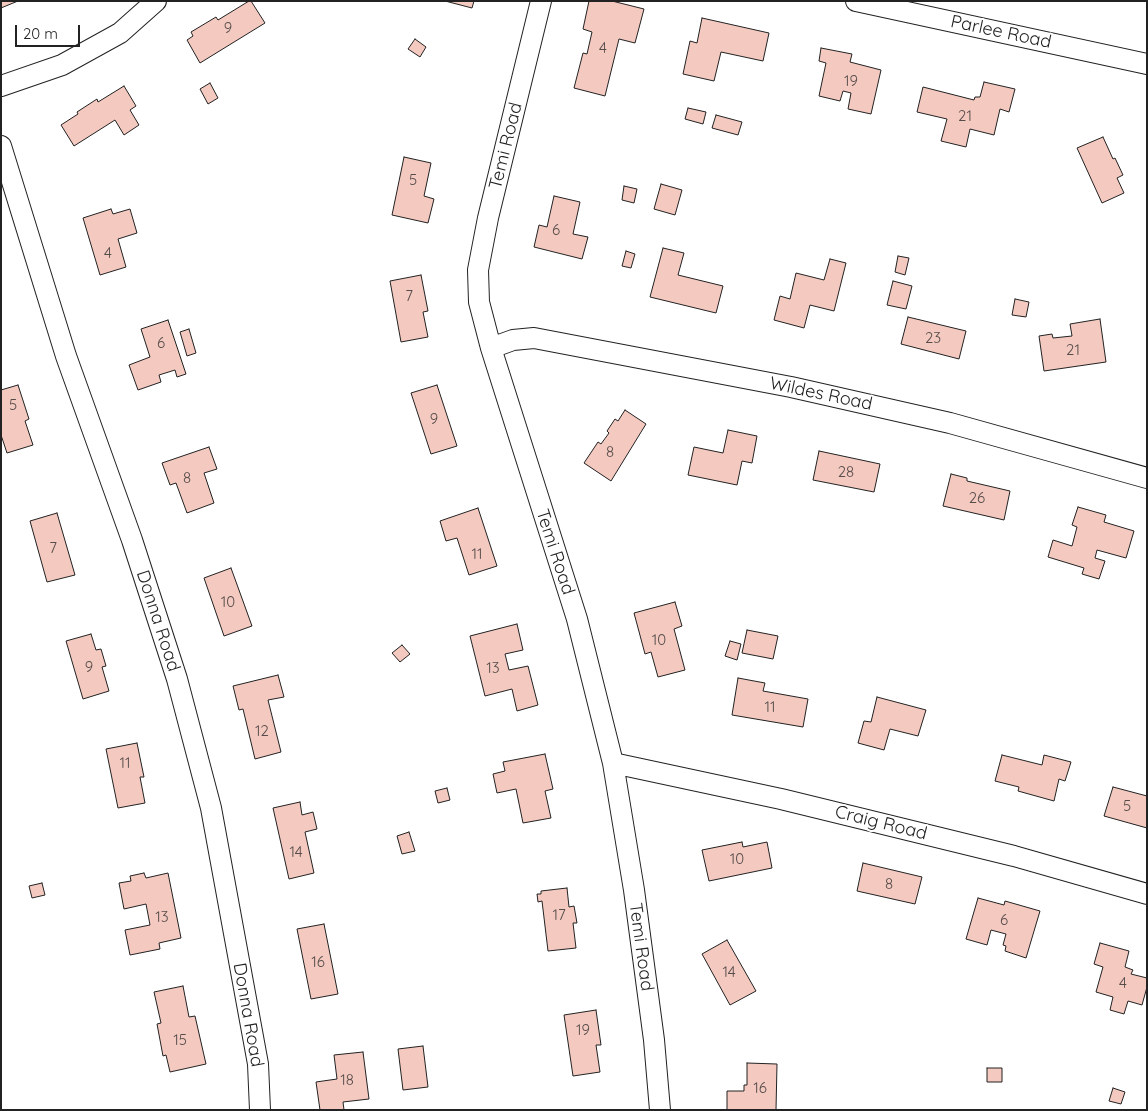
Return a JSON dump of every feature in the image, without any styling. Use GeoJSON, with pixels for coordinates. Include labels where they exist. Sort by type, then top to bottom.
{"type":"FeatureCollection","features":[{"type":"Feature","properties":{"kind":"street"},"geometry":{"type":"LineString","coordinates":[[1,86],[62,65],[120,33],[156,1]]}},
{"type":"Feature","properties":{"kind":"street","name":"Temi Road"},"geometry":{"type":"LineString","coordinates":[[541,1],[488,218],[478,270],[479,302],[491,348],[577,619],[613,764],[654,1040],[660,1110]]}},
{"type":"Feature","properties":{"kind":"street","name":"Parlee Road"},"geometry":{"type":"LineString","coordinates":[[856,1],[1147,64]]}},
{"type":"Feature","properties":{"kind":"street","name":"Donna Road"},"geometry":{"type":"LineString","coordinates":[[1,146],[66,356],[132,540],[179,688],[211,808],[258,1064],[260,1110]]}},
{"type":"Feature","properties":{"kind":"street","name":"Wildes Road"},"geometry":{"type":"LineString","coordinates":[[491,348],[513,340],[534,338],[791,387],[950,423],[1146,478]]}},
{"type":"Feature","properties":{"kind":"street"},"geometry":{"type":"LineString","coordinates":[[1146,478],[1147,474]]}},
{"type":"Feature","properties":{"kind":"street","name":"Craig Road"},"geometry":{"type":"LineString","coordinates":[[613,764],[781,799],[1014,856],[1147,894]]}},
{"type":"Feature","properties":{"kind":"building"},"geometry":{"type":"Polygon","coordinates":[[[1,1],[18,1],[1,8],[1,1]]]}},
{"type":"Feature","properties":{"kind":"building"},"geometry":{"type":"Polygon","coordinates":[[[251,1],[265,23],[200,63],[187,40],[193,36],[191,32],[216,17],[218,20],[251,1]]]}},
{"type":"Feature","properties":{"kind":"building"},"geometry":{"type":"Polygon","coordinates":[[[445,1],[474,1],[472,8],[445,1]]]}},
{"type":"Feature","properties":{"kind":"building"},"geometry":{"type":"Polygon","coordinates":[[[589,1],[612,1],[644,9],[635,43],[619,39],[605,96],[574,88],[583,53],[587,54],[592,32],[583,29],[589,1]]]}},
{"type":"Feature","properties":{"kind":"building"},"geometry":{"type":"Polygon","coordinates":[[[702,18],[769,33],[763,61],[721,52],[714,81],[683,74],[690,41],[697,43],[702,18]]]}},
{"type":"Feature","properties":{"kind":"building"},"geometry":{"type":"Polygon","coordinates":[[[415,39],[426,47],[420,57],[408,49],[415,39]]]}},
{"type":"Feature","properties":{"kind":"building"},"geometry":{"type":"Polygon","coordinates":[[[821,48],[852,54],[850,62],[881,70],[871,114],[848,109],[851,93],[843,91],[840,101],[819,96],[826,63],[819,61],[821,48]]]}},
{"type":"Feature","properties":{"kind":"building"},"geometry":{"type":"Polygon","coordinates":[[[984,82],[1015,89],[1009,112],[1000,109],[994,135],[970,129],[966,147],[941,141],[947,119],[917,112],[923,87],[974,100],[975,97],[980,97],[984,82]]]}},
{"type":"Feature","properties":{"kind":"building"},"geometry":{"type":"Polygon","coordinates":[[[210,83],[218,98],[208,104],[200,89],[210,83]]]}},
{"type":"Feature","properties":{"kind":"building"},"geometry":{"type":"Polygon","coordinates":[[[124,86],[136,106],[130,110],[139,125],[124,135],[115,120],[74,146],[61,125],[97,99],[98,102],[124,86]]]}},
{"type":"Feature","properties":{"kind":"building"},"geometry":{"type":"Polygon","coordinates":[[[688,108],[706,112],[703,124],[685,119],[688,108]]]}},
{"type":"Feature","properties":{"kind":"building"},"geometry":{"type":"Polygon","coordinates":[[[716,115],[742,122],[738,135],[712,128],[716,115]]]}},
{"type":"Feature","properties":{"kind":"building"},"geometry":{"type":"Polygon","coordinates":[[[1103,137],[1123,175],[1117,178],[1124,193],[1102,203],[1077,148],[1103,137]]]}},
{"type":"Feature","properties":{"kind":"building"},"geometry":{"type":"Polygon","coordinates":[[[404,157],[431,163],[424,196],[434,199],[428,223],[392,215],[404,157]]]}},
{"type":"Feature","properties":{"kind":"building"},"geometry":{"type":"Polygon","coordinates":[[[661,184],[682,190],[675,215],[654,209],[661,184]]]}},
{"type":"Feature","properties":{"kind":"building"},"geometry":{"type":"Polygon","coordinates":[[[624,186],[637,189],[634,203],[622,200],[624,186]]]}},
{"type":"Feature","properties":{"kind":"building"},"geometry":{"type":"Polygon","coordinates":[[[554,196],[580,202],[573,234],[588,237],[582,259],[534,247],[539,225],[547,227],[554,196]]]}},
{"type":"Feature","properties":{"kind":"building"},"geometry":{"type":"Polygon","coordinates":[[[111,209],[113,214],[130,209],[137,233],[118,239],[126,267],[100,275],[83,218],[111,209]]]}},
{"type":"Feature","properties":{"kind":"building"},"geometry":{"type":"Polygon","coordinates":[[[663,248],[684,253],[678,275],[723,286],[716,313],[650,297],[663,248]]]}},
{"type":"Feature","properties":{"kind":"building"},"geometry":{"type":"Polygon","coordinates":[[[626,251],[635,254],[631,268],[622,266],[626,251]]]}},
{"type":"Feature","properties":{"kind":"building"},"geometry":{"type":"Polygon","coordinates":[[[898,256],[909,258],[905,275],[895,272],[898,256]]]}},
{"type":"Feature","properties":{"kind":"building"},"geometry":{"type":"Polygon","coordinates":[[[830,259],[846,263],[834,311],[810,305],[804,328],[774,320],[780,296],[790,299],[796,273],[824,280],[830,259]]]}},
{"type":"Feature","properties":{"kind":"building"},"geometry":{"type":"Polygon","coordinates":[[[421,275],[428,311],[423,312],[428,337],[401,342],[390,281],[421,275]]]}},
{"type":"Feature","properties":{"kind":"building"},"geometry":{"type":"Polygon","coordinates":[[[893,281],[912,286],[906,309],[887,305],[893,281]]]}},
{"type":"Feature","properties":{"kind":"building"},"geometry":{"type":"Polygon","coordinates":[[[1015,299],[1029,302],[1026,317],[1012,315],[1015,299]]]}},
{"type":"Feature","properties":{"kind":"building"},"geometry":{"type":"Polygon","coordinates":[[[908,317],[966,331],[959,359],[901,344],[908,317]]]}},
{"type":"Feature","properties":{"kind":"building"},"geometry":{"type":"Polygon","coordinates":[[[1100,319],[1106,362],[1044,371],[1039,336],[1052,334],[1053,338],[1072,336],[1070,324],[1100,319]]]}},
{"type":"Feature","properties":{"kind":"building"},"geometry":{"type":"Polygon","coordinates":[[[168,320],[186,374],[177,377],[175,370],[159,375],[161,382],[138,390],[129,365],[150,357],[141,329],[168,320]]]}},
{"type":"Feature","properties":{"kind":"building"},"geometry":{"type":"Polygon","coordinates":[[[189,329],[196,353],[187,356],[180,332],[189,329]]]}},
{"type":"Feature","properties":{"kind":"building"},"geometry":{"type":"Polygon","coordinates":[[[18,385],[29,419],[25,421],[33,445],[7,453],[1,435],[1,390],[18,385]]]}},
{"type":"Feature","properties":{"kind":"building"},"geometry":{"type":"Polygon","coordinates":[[[437,385],[457,446],[431,454],[411,393],[437,385]]]}},
{"type":"Feature","properties":{"kind":"building"},"geometry":{"type":"Polygon","coordinates":[[[625,410],[646,424],[611,481],[584,463],[598,442],[601,444],[609,433],[607,431],[615,419],[618,421],[625,410]]]}},
{"type":"Feature","properties":{"kind":"building"},"geometry":{"type":"Polygon","coordinates":[[[728,430],[757,436],[752,463],[742,461],[737,485],[688,475],[694,447],[723,453],[728,430]]]}},
{"type":"Feature","properties":{"kind":"building"},"geometry":{"type":"Polygon","coordinates":[[[209,447],[217,469],[204,473],[214,503],[187,513],[176,483],[170,485],[162,463],[209,447]]]}},
{"type":"Feature","properties":{"kind":"building"},"geometry":{"type":"Polygon","coordinates":[[[819,451],[880,464],[874,492],[813,480],[819,451]]]}},
{"type":"Feature","properties":{"kind":"building"},"geometry":{"type":"Polygon","coordinates":[[[951,474],[967,478],[967,481],[1010,491],[1004,520],[943,506],[951,474]]]}},
{"type":"Feature","properties":{"kind":"building"},"geometry":{"type":"Polygon","coordinates":[[[1078,507],[1106,515],[1104,522],[1134,531],[1126,558],[1097,550],[1095,558],[1105,561],[1099,579],[1082,574],[1084,568],[1048,557],[1053,540],[1072,546],[1077,527],[1072,525],[1078,507]]]}},
{"type":"Feature","properties":{"kind":"building"},"geometry":{"type":"Polygon","coordinates":[[[478,508],[497,566],[469,575],[457,538],[446,541],[440,521],[478,508]]]}},
{"type":"Feature","properties":{"kind":"building"},"geometry":{"type":"Polygon","coordinates":[[[57,513],[75,575],[47,582],[30,521],[57,513]]]}},
{"type":"Feature","properties":{"kind":"building"},"geometry":{"type":"Polygon","coordinates":[[[231,568],[252,626],[224,636],[204,578],[231,568]]]}},
{"type":"Feature","properties":{"kind":"building"},"geometry":{"type":"Polygon","coordinates":[[[675,602],[682,626],[674,629],[685,670],[658,677],[651,652],[645,654],[634,613],[675,602]]]}},
{"type":"Feature","properties":{"kind":"building"},"geometry":{"type":"Polygon","coordinates":[[[517,624],[523,650],[505,654],[509,670],[528,666],[538,705],[517,711],[512,689],[485,696],[470,636],[517,624]]]}},
{"type":"Feature","properties":{"kind":"building"},"geometry":{"type":"Polygon","coordinates":[[[747,630],[778,636],[773,659],[742,653],[747,630]]]}},
{"type":"Feature","properties":{"kind":"building"},"geometry":{"type":"Polygon","coordinates":[[[91,634],[96,650],[101,649],[106,666],[102,667],[109,691],[83,699],[66,641],[91,634]]]}},
{"type":"Feature","properties":{"kind":"building"},"geometry":{"type":"Polygon","coordinates":[[[730,641],[741,644],[737,660],[725,656],[730,641]]]}},
{"type":"Feature","properties":{"kind":"building"},"geometry":{"type":"Polygon","coordinates":[[[402,645],[410,654],[400,662],[392,653],[402,645]]]}},
{"type":"Feature","properties":{"kind":"building"},"geometry":{"type":"Polygon","coordinates":[[[278,675],[284,697],[268,700],[281,752],[255,759],[243,709],[239,710],[233,686],[278,675]]]}},
{"type":"Feature","properties":{"kind":"building"},"geometry":{"type":"Polygon","coordinates":[[[738,678],[765,683],[763,691],[808,699],[803,727],[732,715],[738,678]]]}},
{"type":"Feature","properties":{"kind":"building"},"geometry":{"type":"Polygon","coordinates":[[[877,697],[926,710],[918,736],[890,729],[884,750],[858,743],[864,721],[871,722],[877,697]]]}},
{"type":"Feature","properties":{"kind":"building"},"geometry":{"type":"Polygon","coordinates":[[[137,743],[144,777],[140,777],[145,803],[118,808],[106,749],[137,743]]]}},
{"type":"Feature","properties":{"kind":"building"},"geometry":{"type":"Polygon","coordinates":[[[545,754],[553,789],[545,791],[551,818],[523,823],[516,789],[497,793],[493,774],[505,771],[503,762],[545,754]]]}},
{"type":"Feature","properties":{"kind":"building"},"geometry":{"type":"Polygon","coordinates":[[[1002,755],[1042,765],[1044,755],[1071,762],[1065,781],[1059,779],[1054,801],[1018,791],[1019,787],[995,781],[1002,755]]]}},
{"type":"Feature","properties":{"kind":"building"},"geometry":{"type":"Polygon","coordinates":[[[1113,787],[1147,796],[1147,828],[1104,816],[1113,787]]]}},
{"type":"Feature","properties":{"kind":"building"},"geometry":{"type":"Polygon","coordinates":[[[447,788],[450,800],[438,803],[435,791],[447,788]]]}},
{"type":"Feature","properties":{"kind":"building"},"geometry":{"type":"Polygon","coordinates":[[[300,802],[302,815],[313,812],[317,829],[305,832],[314,873],[289,879],[273,808],[300,802]]]}},
{"type":"Feature","properties":{"kind":"building"},"geometry":{"type":"Polygon","coordinates":[[[409,832],[415,851],[402,854],[397,836],[409,832]]]}},
{"type":"Feature","properties":{"kind":"building"},"geometry":{"type":"Polygon","coordinates":[[[742,842],[743,847],[767,842],[772,868],[709,881],[702,850],[742,842]]]}},
{"type":"Feature","properties":{"kind":"building"},"geometry":{"type":"Polygon","coordinates":[[[863,863],[922,877],[915,904],[857,891],[863,863]]]}},
{"type":"Feature","properties":{"kind":"building"},"geometry":{"type":"Polygon","coordinates":[[[144,873],[146,878],[168,873],[181,938],[159,943],[160,949],[130,955],[125,930],[150,925],[146,904],[124,909],[119,883],[131,881],[130,876],[144,873]]]}},
{"type":"Feature","properties":{"kind":"building"},"geometry":{"type":"Polygon","coordinates":[[[42,883],[45,895],[32,898],[29,886],[42,883]]]}},
{"type":"Feature","properties":{"kind":"building"},"geometry":{"type":"Polygon","coordinates":[[[567,888],[569,907],[574,906],[577,923],[573,923],[576,948],[548,951],[542,901],[538,902],[537,894],[541,894],[541,891],[567,888]]]}},
{"type":"Feature","properties":{"kind":"building"},"geometry":{"type":"Polygon","coordinates":[[[978,898],[1004,905],[1005,901],[1040,911],[1026,958],[1005,951],[1006,946],[1003,945],[1006,934],[991,930],[987,945],[966,939],[978,898]]]}},
{"type":"Feature","properties":{"kind":"building"},"geometry":{"type":"Polygon","coordinates":[[[324,924],[338,994],[311,999],[297,929],[324,924]]]}},
{"type":"Feature","properties":{"kind":"building"},"geometry":{"type":"Polygon","coordinates":[[[727,940],[756,991],[730,1005],[702,954],[727,940]]]}},
{"type":"Feature","properties":{"kind":"building"},"geometry":{"type":"Polygon","coordinates":[[[1100,943],[1129,951],[1125,967],[1133,970],[1131,974],[1147,978],[1147,987],[1142,1005],[1128,1001],[1124,1014],[1110,1010],[1113,997],[1096,992],[1103,967],[1094,964],[1100,943]]]}},
{"type":"Feature","properties":{"kind":"building"},"geometry":{"type":"Polygon","coordinates":[[[183,986],[189,1017],[195,1016],[206,1064],[170,1072],[166,1055],[163,1056],[157,1024],[161,1023],[154,992],[183,986]]]}},
{"type":"Feature","properties":{"kind":"building"},"geometry":{"type":"Polygon","coordinates":[[[596,1010],[601,1045],[596,1045],[600,1072],[573,1076],[564,1015],[596,1010]]]}},
{"type":"Feature","properties":{"kind":"building"},"geometry":{"type":"Polygon","coordinates":[[[423,1046],[428,1087],[403,1090],[398,1049],[423,1046]]]}},
{"type":"Feature","properties":{"kind":"building"},"geometry":{"type":"Polygon","coordinates":[[[363,1052],[369,1099],[343,1102],[344,1110],[320,1110],[316,1082],[337,1079],[334,1055],[363,1052]]]}},
{"type":"Feature","properties":{"kind":"building"},"geometry":{"type":"Polygon","coordinates":[[[747,1063],[777,1064],[776,1110],[727,1110],[727,1091],[744,1091],[744,1085],[747,1085],[747,1063]]]}},
{"type":"Feature","properties":{"kind":"building"},"geometry":{"type":"Polygon","coordinates":[[[987,1068],[1002,1068],[1002,1082],[987,1082],[987,1068]]]}},
{"type":"Feature","properties":{"kind":"building"},"geometry":{"type":"Polygon","coordinates":[[[1113,1088],[1125,1092],[1121,1104],[1109,1101],[1113,1088]]]}}]}
